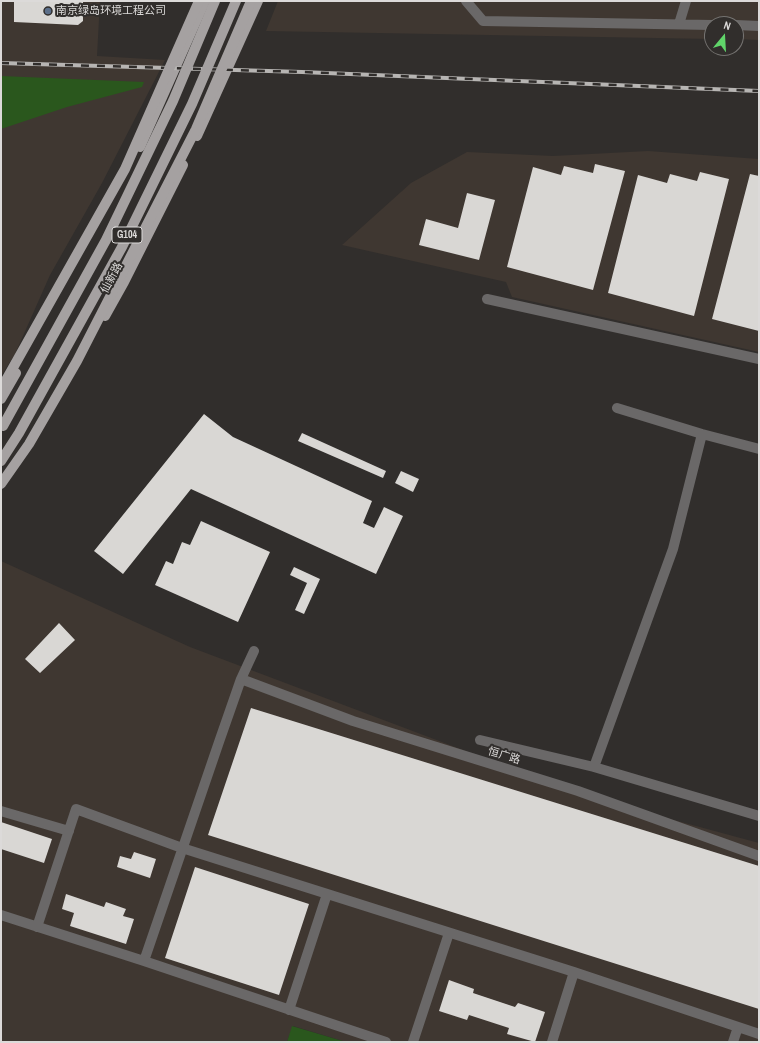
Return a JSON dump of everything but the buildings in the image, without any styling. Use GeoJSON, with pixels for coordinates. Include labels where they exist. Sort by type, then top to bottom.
{"type":"FeatureCollection","features":[{"type":"Feature","properties":{"kind":"main road"},"geometry":{"type":"LineString","coordinates":[[1,389],[124,169],[199,1]]}},
{"type":"Feature","properties":{"kind":"main road"},"geometry":{"type":"LineString","coordinates":[[1,399],[125,177],[151,123],[205,1]]}},
{"type":"Feature","properties":{"kind":"main road"},"geometry":{"type":"LineString","coordinates":[[1,428],[106,240],[173,101],[215,1]]}},
{"type":"Feature","properties":{"kind":"main road","name":"仙新路"},"geometry":{"type":"LineString","coordinates":[[1,461],[19,433],[122,247],[192,104],[236,1]]}},
{"type":"Feature","properties":{"kind":"main road","name":"仙新路"},"geometry":{"type":"LineString","coordinates":[[1,484],[29,444],[77,361],[196,129],[251,1]]}},
{"type":"Feature","properties":{"kind":"main road","name":"仙新路"},"geometry":{"type":"LineString","coordinates":[[1,491],[27,453],[124,282],[207,117],[258,1]]}},
{"type":"Feature","properties":{"kind":"street"},"geometry":{"type":"LineString","coordinates":[[679,24],[686,1]]}},
{"type":"Feature","properties":{"kind":"street"},"geometry":{"type":"LineString","coordinates":[[470,3],[483,21],[704,25]]}},
{"type":"Feature","properties":{"kind":"street"},"geometry":{"type":"LineString","coordinates":[[744,25],[759,26]]}},
{"type":"Feature","properties":{"kind":"street"},"geometry":{"type":"LineString","coordinates":[[487,299],[759,359]]}},
{"type":"Feature","properties":{"kind":"street"},"geometry":{"type":"LineString","coordinates":[[617,408],[702,434],[759,449]]}},
{"type":"Feature","properties":{"kind":"street"},"geometry":{"type":"LineString","coordinates":[[594,767],[672,549],[702,434]]}},
{"type":"Feature","properties":{"kind":"street"},"geometry":{"type":"LineString","coordinates":[[144,961],[241,679],[254,651]]}},
{"type":"Feature","properties":{"kind":"street","name":"恒广路"},"geometry":{"type":"LineString","coordinates":[[241,679],[353,721],[578,791],[759,856]]}},
{"type":"Feature","properties":{"kind":"street"},"geometry":{"type":"LineString","coordinates":[[480,740],[594,767],[759,816]]}},
{"type":"Feature","properties":{"kind":"street"},"geometry":{"type":"LineString","coordinates":[[37,927],[76,809],[182,848],[574,972],[759,1034]]}},
{"type":"Feature","properties":{"kind":"street"},"geometry":{"type":"LineString","coordinates":[[1,811],[69,831]]}},
{"type":"Feature","properties":{"kind":"street"},"geometry":{"type":"LineString","coordinates":[[289,1010],[327,894]]}},
{"type":"Feature","properties":{"kind":"street"},"geometry":{"type":"LineString","coordinates":[[1,916],[144,961],[386,1042]]}},
{"type":"Feature","properties":{"kind":"street"},"geometry":{"type":"LineString","coordinates":[[412,1042],[449,932]]}},
{"type":"Feature","properties":{"kind":"street"},"geometry":{"type":"LineString","coordinates":[[552,1042],[574,972]]}},
{"type":"Feature","properties":{"kind":"street"},"geometry":{"type":"LineString","coordinates":[[733,1042],[738,1027]]}},
{"type":"Feature","properties":{"kind":"shaded area"},"geometry":{"type":"Polygon","coordinates":[[[1,1],[100,1],[97,56],[165,60],[102,183],[50,275],[15,354],[1,376],[1,1]]]}},
{"type":"Feature","properties":{"kind":"shaded area"},"geometry":{"type":"Polygon","coordinates":[[[278,1],[759,1],[759,40],[744,39],[744,16],[704,16],[704,39],[266,31],[278,1]]]}},
{"type":"Feature","properties":{"kind":"shaded area"},"geometry":{"type":"Polygon","coordinates":[[[648,151],[759,159],[759,352],[512,297],[506,282],[342,245],[411,183],[467,152],[553,156],[648,151]]]}},
{"type":"Feature","properties":{"kind":"shaded area"},"geometry":{"type":"Polygon","coordinates":[[[1,561],[190,647],[479,756],[659,816],[759,843],[759,1042],[346,1042],[293,1026],[287,1042],[1,1042],[1,561]]]}},
{"type":"Feature","properties":{"kind":"green space"},"geometry":{"type":"Polygon","coordinates":[[[1,76],[144,82],[142,87],[67,107],[1,129],[1,76]]]}},
{"type":"Feature","properties":{"kind":"green space"},"geometry":{"type":"Polygon","coordinates":[[[292,1026],[346,1042],[287,1042],[292,1026]]]}},
{"type":"Feature","properties":{"kind":"railway"},"geometry":{"type":"LineString","coordinates":[[1,63],[302,72],[759,91]]}},
{"type":"Feature","properties":{"kind":"place","name":"南京绿岛环境工程公司"},"geometry":{"type":"Point","coordinates":[48,11]}}]}
